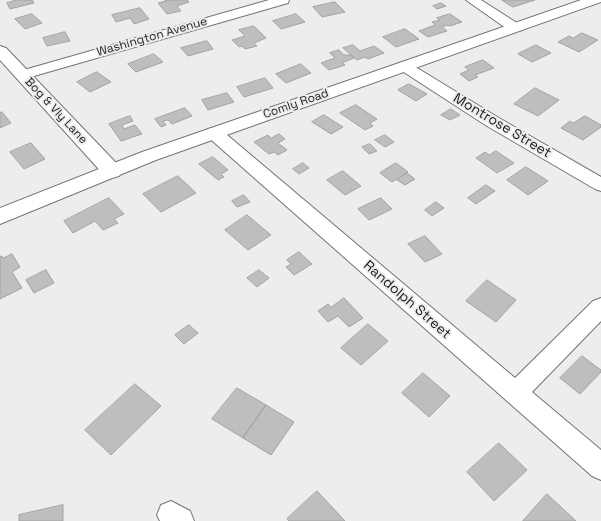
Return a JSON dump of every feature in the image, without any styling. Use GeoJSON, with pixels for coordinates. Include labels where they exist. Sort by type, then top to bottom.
{"type":"FeatureCollection","features":[{"type":"Feature","properties":{"kind":"main road","name":"Comly Road"},"geometry":{"type":"LineString","coordinates":[[0,216],[112,171],[214,133],[595,0]]}},
{"type":"Feature","properties":{"kind":"main road","name":"Bog & Vly Lane"},"geometry":{"type":"LineString","coordinates":[[0,51],[112,171]]}},
{"type":"Feature","properties":{"kind":"street","name":"Washington Avenue"},"geometry":{"type":"LineString","coordinates":[[22,75],[283,0]]}},
{"type":"Feature","properties":{"kind":"street"},"geometry":{"type":"LineString","coordinates":[[472,0],[515,28]]}},
{"type":"Feature","properties":{"kind":"street","name":"Montrose Street"},"geometry":{"type":"LineString","coordinates":[[404,66],[493,122],[601,185]]}},
{"type":"Feature","properties":{"kind":"street","name":"Randolph Street"},"geometry":{"type":"LineString","coordinates":[[214,133],[601,466]]}},
{"type":"Feature","properties":{"kind":"street"},"geometry":{"type":"LineString","coordinates":[[515,393],[601,307]]}},
{"type":"Feature","properties":{"kind":"building"},"geometry":{"type":"Polygon","coordinates":[[[17,0],[32,0],[34,3],[10,9],[7,3],[17,0]]]}},
{"type":"Feature","properties":{"kind":"building"},"geometry":{"type":"Polygon","coordinates":[[[165,0],[187,0],[189,2],[177,6],[181,11],[167,14],[158,3],[166,1],[165,0]]]}},
{"type":"Feature","properties":{"kind":"building"},"geometry":{"type":"Polygon","coordinates":[[[502,0],[535,0],[513,7],[502,0]]]}},
{"type":"Feature","properties":{"kind":"building"},"geometry":{"type":"Polygon","coordinates":[[[335,2],[345,12],[322,17],[313,7],[335,2]]]}},
{"type":"Feature","properties":{"kind":"building"},"geometry":{"type":"Polygon","coordinates":[[[441,3],[446,6],[437,9],[433,6],[441,3]]]}},
{"type":"Feature","properties":{"kind":"building"},"geometry":{"type":"Polygon","coordinates":[[[140,8],[149,19],[134,24],[130,18],[116,22],[112,15],[140,8]]]}},
{"type":"Feature","properties":{"kind":"building"},"geometry":{"type":"Polygon","coordinates":[[[32,14],[42,23],[25,29],[15,19],[32,14]]]}},
{"type":"Feature","properties":{"kind":"building"},"geometry":{"type":"Polygon","coordinates":[[[296,14],[305,22],[281,29],[273,21],[296,14]]]}},
{"type":"Feature","properties":{"kind":"building"},"geometry":{"type":"Polygon","coordinates":[[[450,14],[462,22],[442,27],[447,31],[428,37],[419,31],[435,25],[432,22],[440,20],[437,18],[450,14]]]}},
{"type":"Feature","properties":{"kind":"building"},"geometry":{"type":"Polygon","coordinates":[[[254,26],[266,38],[254,43],[257,46],[245,49],[242,46],[239,47],[232,40],[245,36],[239,30],[254,26]]]}},
{"type":"Feature","properties":{"kind":"building"},"geometry":{"type":"Polygon","coordinates":[[[405,29],[419,39],[396,47],[383,37],[405,29]]]}},
{"type":"Feature","properties":{"kind":"building"},"geometry":{"type":"Polygon","coordinates":[[[65,32],[70,41],[47,46],[43,38],[65,32]]]}},
{"type":"Feature","properties":{"kind":"building"},"geometry":{"type":"Polygon","coordinates":[[[582,33],[598,40],[579,52],[558,42],[569,36],[573,38],[582,33]]]}},
{"type":"Feature","properties":{"kind":"building"},"geometry":{"type":"Polygon","coordinates":[[[207,41],[213,49],[188,56],[181,48],[207,41]]]}},
{"type":"Feature","properties":{"kind":"building"},"geometry":{"type":"Polygon","coordinates":[[[353,45],[360,51],[374,46],[384,53],[368,59],[365,57],[357,60],[343,48],[353,45]]]}},
{"type":"Feature","properties":{"kind":"building"},"geometry":{"type":"Polygon","coordinates":[[[536,45],[551,53],[532,62],[518,54],[536,45]]]}},
{"type":"Feature","properties":{"kind":"building"},"geometry":{"type":"Polygon","coordinates":[[[339,50],[344,55],[350,55],[354,58],[342,63],[345,65],[329,70],[321,63],[335,58],[330,53],[339,50]]]}},
{"type":"Feature","properties":{"kind":"building"},"geometry":{"type":"Polygon","coordinates":[[[154,54],[163,62],[136,72],[128,64],[154,54]]]}},
{"type":"Feature","properties":{"kind":"building"},"geometry":{"type":"Polygon","coordinates":[[[483,60],[494,68],[475,75],[478,77],[469,81],[460,74],[469,70],[465,67],[483,60]]]}},
{"type":"Feature","properties":{"kind":"building"},"geometry":{"type":"Polygon","coordinates":[[[301,64],[311,73],[286,83],[276,74],[301,64]]]}},
{"type":"Feature","properties":{"kind":"building"},"geometry":{"type":"Polygon","coordinates":[[[97,72],[111,82],[90,92],[77,82],[97,72]]]}},
{"type":"Feature","properties":{"kind":"building"},"geometry":{"type":"Polygon","coordinates":[[[265,78],[273,88],[244,97],[237,87],[265,78]]]}},
{"type":"Feature","properties":{"kind":"building"},"geometry":{"type":"Polygon","coordinates":[[[409,84],[427,94],[416,101],[398,90],[409,84]]]}},
{"type":"Feature","properties":{"kind":"building"},"geometry":{"type":"Polygon","coordinates":[[[535,88],[559,100],[538,116],[514,104],[535,88]]]}},
{"type":"Feature","properties":{"kind":"building"},"geometry":{"type":"Polygon","coordinates":[[[227,93],[234,102],[208,110],[202,100],[227,93]]]}},
{"type":"Feature","properties":{"kind":"building"},"geometry":{"type":"Polygon","coordinates":[[[356,105],[377,119],[370,123],[373,126],[365,130],[340,113],[356,105]]]}},
{"type":"Feature","properties":{"kind":"building"},"geometry":{"type":"Polygon","coordinates":[[[185,108],[192,116],[172,124],[168,120],[163,121],[166,125],[161,127],[155,119],[185,108]]]}},
{"type":"Feature","properties":{"kind":"building"},"geometry":{"type":"Polygon","coordinates":[[[451,109],[460,115],[450,120],[441,115],[451,109]]]}},
{"type":"Feature","properties":{"kind":"building"},"geometry":{"type":"Polygon","coordinates":[[[2,112],[11,123],[0,128],[0,113],[2,112]]]}},
{"type":"Feature","properties":{"kind":"building"},"geometry":{"type":"Polygon","coordinates":[[[324,115],[343,127],[331,134],[312,122],[324,115]]]}},
{"type":"Feature","properties":{"kind":"building"},"geometry":{"type":"Polygon","coordinates":[[[130,116],[133,121],[122,125],[124,129],[135,125],[142,134],[121,141],[109,124],[130,116]]]}},
{"type":"Feature","properties":{"kind":"building"},"geometry":{"type":"Polygon","coordinates":[[[585,116],[601,125],[601,127],[583,140],[561,128],[570,121],[573,123],[585,116]]]}},
{"type":"Feature","properties":{"kind":"building"},"geometry":{"type":"Polygon","coordinates":[[[279,134],[285,139],[278,143],[287,150],[278,155],[274,152],[269,154],[254,142],[268,135],[271,138],[279,134]]]}},
{"type":"Feature","properties":{"kind":"building"},"geometry":{"type":"Polygon","coordinates":[[[385,135],[394,142],[385,147],[375,140],[385,135]]]}},
{"type":"Feature","properties":{"kind":"building"},"geometry":{"type":"Polygon","coordinates":[[[31,143],[45,159],[24,169],[10,152],[31,143]]]}},
{"type":"Feature","properties":{"kind":"building"},"geometry":{"type":"Polygon","coordinates":[[[370,144],[377,151],[369,154],[362,147],[370,144]]]}},
{"type":"Feature","properties":{"kind":"building"},"geometry":{"type":"Polygon","coordinates":[[[496,151],[514,163],[497,173],[476,158],[485,152],[489,155],[496,151]]]}},
{"type":"Feature","properties":{"kind":"building"},"geometry":{"type":"Polygon","coordinates":[[[213,157],[228,170],[221,174],[224,177],[218,180],[199,164],[213,157]]]}},
{"type":"Feature","properties":{"kind":"building"},"geometry":{"type":"Polygon","coordinates":[[[303,163],[309,168],[299,174],[293,169],[303,163]]]}},
{"type":"Feature","properties":{"kind":"building"},"geometry":{"type":"Polygon","coordinates":[[[396,163],[408,172],[392,182],[380,173],[396,163]]]}},
{"type":"Feature","properties":{"kind":"building"},"geometry":{"type":"Polygon","coordinates":[[[526,167],[548,181],[528,195],[507,180],[526,167]]]}},
{"type":"Feature","properties":{"kind":"building"},"geometry":{"type":"Polygon","coordinates":[[[343,171],[361,186],[345,195],[327,180],[343,171]]]}},
{"type":"Feature","properties":{"kind":"building"},"geometry":{"type":"Polygon","coordinates":[[[407,173],[415,179],[405,185],[397,180],[407,173]]]}},
{"type":"Feature","properties":{"kind":"building"},"geometry":{"type":"Polygon","coordinates":[[[178,176],[196,193],[161,212],[143,194],[178,176]]]}},
{"type":"Feature","properties":{"kind":"building"},"geometry":{"type":"Polygon","coordinates":[[[486,185],[495,191],[476,204],[468,198],[486,185]]]}},
{"type":"Feature","properties":{"kind":"building"},"geometry":{"type":"Polygon","coordinates":[[[244,195],[250,202],[237,207],[232,201],[244,195]]]}},
{"type":"Feature","properties":{"kind":"building"},"geometry":{"type":"Polygon","coordinates":[[[109,198],[124,214],[114,219],[118,223],[103,230],[95,221],[73,233],[64,221],[109,198]]]}},
{"type":"Feature","properties":{"kind":"building"},"geometry":{"type":"Polygon","coordinates":[[[381,198],[392,209],[369,220],[358,209],[381,198]]]}},
{"type":"Feature","properties":{"kind":"building"},"geometry":{"type":"Polygon","coordinates":[[[436,202],[444,208],[432,216],[425,210],[436,202]]]}},
{"type":"Feature","properties":{"kind":"building"},"geometry":{"type":"Polygon","coordinates":[[[247,215],[271,235],[248,250],[225,230],[247,215]]]}},
{"type":"Feature","properties":{"kind":"building"},"geometry":{"type":"Polygon","coordinates":[[[425,236],[442,254],[425,262],[408,244],[425,236]]]}},
{"type":"Feature","properties":{"kind":"building"},"geometry":{"type":"Polygon","coordinates":[[[299,252],[312,264],[294,275],[286,267],[291,264],[287,260],[299,252]]]}},
{"type":"Feature","properties":{"kind":"building"},"geometry":{"type":"Polygon","coordinates":[[[12,254],[20,267],[12,272],[22,288],[0,299],[0,257],[2,256],[3,258],[12,254]]]}},
{"type":"Feature","properties":{"kind":"building"},"geometry":{"type":"Polygon","coordinates":[[[46,270],[54,283],[34,293],[26,280],[46,270]]]}},
{"type":"Feature","properties":{"kind":"building"},"geometry":{"type":"Polygon","coordinates":[[[259,270],[269,278],[257,287],[247,278],[259,270]]]}},
{"type":"Feature","properties":{"kind":"building"},"geometry":{"type":"Polygon","coordinates":[[[487,280],[516,300],[496,322],[466,301],[487,280]]]}},
{"type":"Feature","properties":{"kind":"building"},"geometry":{"type":"Polygon","coordinates":[[[344,298],[363,318],[349,327],[338,316],[328,322],[318,311],[328,304],[331,307],[344,298]]]}},
{"type":"Feature","properties":{"kind":"building"},"geometry":{"type":"Polygon","coordinates":[[[368,324],[388,341],[361,365],[341,348],[368,324]]]}},
{"type":"Feature","properties":{"kind":"building"},"geometry":{"type":"Polygon","coordinates":[[[189,325],[198,333],[184,344],[175,335],[189,325]]]}},
{"type":"Feature","properties":{"kind":"building"},"geometry":{"type":"Polygon","coordinates":[[[582,356],[601,370],[601,372],[580,394],[560,378],[582,356]]]}},
{"type":"Feature","properties":{"kind":"building"},"geometry":{"type":"Polygon","coordinates":[[[423,373],[450,396],[429,417],[402,393],[423,373]]]}},
{"type":"Feature","properties":{"kind":"building"},"geometry":{"type":"Polygon","coordinates":[[[135,384],[161,406],[111,455],[85,430],[135,384]]]}},
{"type":"Feature","properties":{"kind":"building"},"geometry":{"type":"Polygon","coordinates":[[[237,388],[266,405],[243,438],[212,419],[237,388]]]}},
{"type":"Feature","properties":{"kind":"building"},"geometry":{"type":"Polygon","coordinates":[[[266,405],[294,422],[271,455],[243,438],[266,405]]]}},
{"type":"Feature","properties":{"kind":"building"},"geometry":{"type":"Polygon","coordinates":[[[499,443],[527,470],[494,501],[467,472],[499,443]]]}},
{"type":"Feature","properties":{"kind":"building"},"geometry":{"type":"Polygon","coordinates":[[[317,491],[345,521],[289,521],[287,519],[317,491]]]}},
{"type":"Feature","properties":{"kind":"building"},"geometry":{"type":"Polygon","coordinates":[[[547,494],[576,521],[523,521],[547,494]]]}},
{"type":"Feature","properties":{"kind":"building"},"geometry":{"type":"Polygon","coordinates":[[[63,505],[63,521],[19,521],[19,515],[63,505]]]}}]}
